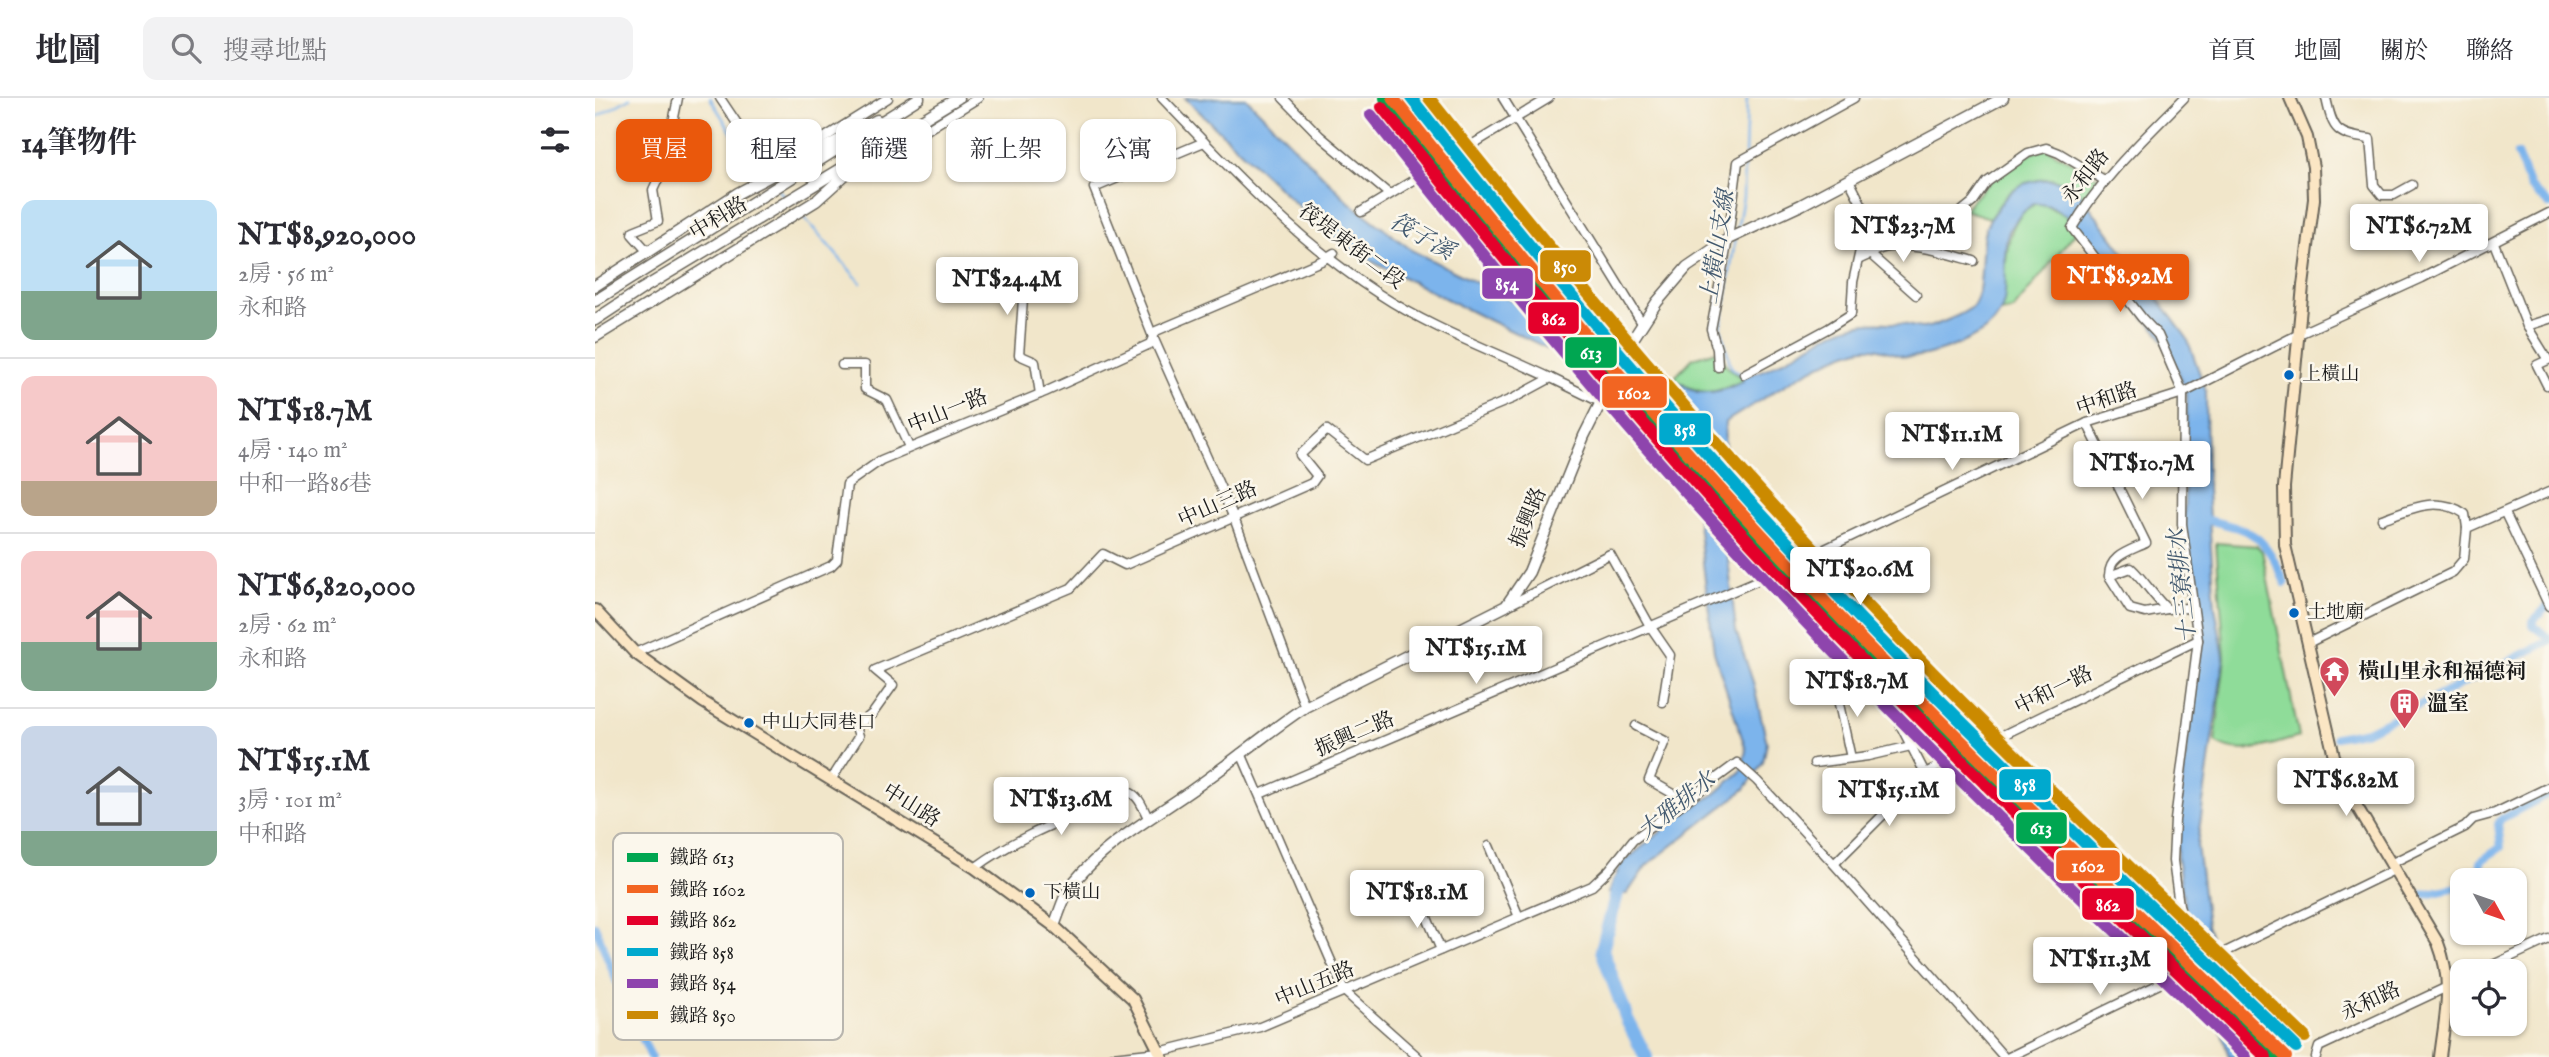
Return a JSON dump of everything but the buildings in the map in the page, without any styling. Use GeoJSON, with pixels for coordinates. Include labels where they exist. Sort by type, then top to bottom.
{"type":"FeatureCollection","features":[{"type":"Feature","properties":{"kind":"main road"},"geometry":{"type":"LineString","coordinates":[[2292,98],[2307,137],[2313,167],[2314,199],[2284,487],[2285,545],[2334,756],[2353,800],[2438,943],[2447,966],[2448,987],[2440,1057]]}},
{"type":"Feature","properties":{"kind":"main road","name":"中山路"},"geometry":{"type":"LineString","coordinates":[[595,610],[635,653],[712,708],[975,868],[1055,926],[1133,999],[1160,1055]]}},
{"type":"Feature","properties":{"kind":"street"},"geometry":{"type":"LineString","coordinates":[[647,252],[632,234],[633,230],[658,221],[653,190],[664,166],[678,98]]}},
{"type":"Feature","properties":{"kind":"street"},"geometry":{"type":"LineString","coordinates":[[720,98],[734,119]]}},
{"type":"Feature","properties":{"kind":"street"},"geometry":{"type":"LineString","coordinates":[[822,139],[888,98]]}},
{"type":"Feature","properties":{"kind":"street"},"geometry":{"type":"LineString","coordinates":[[897,112],[919,98]]}},
{"type":"Feature","properties":{"kind":"street"},"geometry":{"type":"LineString","coordinates":[[924,119],[958,98]]}},
{"type":"Feature","properties":{"kind":"street"},"geometry":{"type":"LineString","coordinates":[[932,127],[978,98]]}},
{"type":"Feature","properties":{"kind":"street","name":"筏堤東街二段"},"geometry":{"type":"LineString","coordinates":[[1162,98],[1241,182],[1379,294],[1432,323],[1551,378]]}},
{"type":"Feature","properties":{"kind":"street"},"geometry":{"type":"LineString","coordinates":[[1283,98],[1320,136],[1389,194]]}},
{"type":"Feature","properties":{"kind":"street"},"geometry":{"type":"LineString","coordinates":[[1503,98],[1642,323]]}},
{"type":"Feature","properties":{"kind":"street"},"geometry":{"type":"LineString","coordinates":[[1361,212],[1549,98]]}},
{"type":"Feature","properties":{"kind":"street"},"geometry":{"type":"LineString","coordinates":[[1719,367],[1711,329],[1728,239],[1738,162],[1854,98]]}},
{"type":"Feature","properties":{"kind":"street","name":"振興路"},"geometry":{"type":"LineString","coordinates":[[1506,606],[1528,572],[1584,436],[1642,323],[1687,267],[1728,239],[1801,205],[2003,98]]}},
{"type":"Feature","properties":{"kind":"street","name":"永和路"},"geometry":{"type":"LineString","coordinates":[[2184,98],[2104,180],[2087,201],[2072,228],[2158,335],[2184,393]]}},
{"type":"Feature","properties":{"kind":"street"},"geometry":{"type":"LineString","coordinates":[[2326,98],[2329,112],[2344,136],[2370,139],[2374,184],[2382,195],[2394,195],[2412,186]]}},
{"type":"Feature","properties":{"kind":"street","name":"中科路"},"geometry":{"type":"LineString","coordinates":[[595,286],[738,194],[869,123],[897,112]]}},
{"type":"Feature","properties":{"kind":"street","name":"中科路"},"geometry":{"type":"LineString","coordinates":[[595,301],[897,112]]}},
{"type":"Feature","properties":{"kind":"street"},"geometry":{"type":"LineString","coordinates":[[1204,142],[1094,188],[1153,337],[1234,517],[1305,707]]}},
{"type":"Feature","properties":{"kind":"street"},"geometry":{"type":"LineString","coordinates":[[1866,223],[1885,222],[1903,232],[1942,227],[1973,202],[1987,182],[2028,153],[2046,148],[2104,180]]}},
{"type":"Feature","properties":{"kind":"street","name":"中科路"},"geometry":{"type":"LineString","coordinates":[[595,320],[836,172]]}},
{"type":"Feature","properties":{"kind":"street"},"geometry":{"type":"LineString","coordinates":[[1744,373],[1851,314],[1853,282],[1866,223],[1865,211],[1849,180]]}},
{"type":"Feature","properties":{"kind":"street","name":"中科路"},"geometry":{"type":"LineString","coordinates":[[595,337],[816,201],[837,182]]}},
{"type":"Feature","properties":{"kind":"street"},"geometry":{"type":"LineString","coordinates":[[2299,334],[2494,243],[2549,213]]}},
{"type":"Feature","properties":{"kind":"street"},"geometry":{"type":"LineString","coordinates":[[2494,243],[2527,326],[2549,360],[2537,365],[2547,385]]}},
{"type":"Feature","properties":{"kind":"street"},"geometry":{"type":"LineString","coordinates":[[1860,259],[1881,249],[1907,247],[1940,251],[1974,261]]}},
{"type":"Feature","properties":{"kind":"street","name":"中山一路"},"geometry":{"type":"LineString","coordinates":[[635,653],[831,566],[837,560],[847,484],[881,460],[1040,394],[1150,344],[1156,331],[1331,255]]}},
{"type":"Feature","properties":{"kind":"street"},"geometry":{"type":"LineString","coordinates":[[1871,255],[1916,295]]}},
{"type":"Feature","properties":{"kind":"street"},"geometry":{"type":"LineString","coordinates":[[1040,394],[1035,362],[1019,355],[1020,334],[1025,271],[1047,270]]}},
{"type":"Feature","properties":{"kind":"street"},"geometry":{"type":"LineString","coordinates":[[2527,326],[2549,319]]}},
{"type":"Feature","properties":{"kind":"street","name":"中和路"},"geometry":{"type":"LineString","coordinates":[[1735,590],[2087,423],[2184,393],[2299,334]]}},
{"type":"Feature","properties":{"kind":"street"},"geometry":{"type":"LineString","coordinates":[[842,365],[865,365],[863,386],[887,400],[909,447]]}},
{"type":"Feature","properties":{"kind":"street"},"geometry":{"type":"LineString","coordinates":[[1551,378],[1653,428]]}},
{"type":"Feature","properties":{"kind":"street","name":"中山三路"},"geometry":{"type":"LineString","coordinates":[[831,780],[859,736],[856,727],[873,713],[893,685],[875,670],[1071,588],[1103,554],[1125,565],[1311,482],[1317,476],[1300,455],[1327,429],[1365,460],[1514,398],[1551,378]]}},
{"type":"Feature","properties":{"kind":"street"},"geometry":{"type":"LineString","coordinates":[[2184,393],[2182,524],[2199,640],[2175,820],[2173,861],[2179,905],[2200,965]]}},
{"type":"Feature","properties":{"kind":"street"},"geometry":{"type":"LineString","coordinates":[[2087,423],[2146,542],[2116,557],[2109,566],[2109,576],[2130,609],[2145,613],[2189,608],[2194,614]]}},
{"type":"Feature","properties":{"kind":"street"},"geometry":{"type":"LineString","coordinates":[[2467,528],[2549,492]]}},
{"type":"Feature","properties":{"kind":"street"},"geometry":{"type":"LineString","coordinates":[[2308,643],[2453,572],[2464,559],[2467,528],[2465,514],[2455,507],[2410,507],[2382,519]]}},
{"type":"Feature","properties":{"kind":"street"},"geometry":{"type":"LineString","coordinates":[[2505,513],[2548,603]]}},
{"type":"Feature","properties":{"kind":"street"},"geometry":{"type":"LineString","coordinates":[[1819,552],[1874,674],[1925,773],[1834,864],[2006,1057],[2235,949],[2392,867],[2473,820],[2495,813],[2549,787]]}},
{"type":"Feature","properties":{"kind":"street"},"geometry":{"type":"LineString","coordinates":[[1055,926],[1073,883],[1100,856],[1148,818],[1189,792],[1305,707],[1610,554],[1650,626],[1670,655],[1663,702]]}},
{"type":"Feature","properties":{"kind":"street"},"geometry":{"type":"LineString","coordinates":[[2109,576],[2131,568],[2167,609]]}},
{"type":"Feature","properties":{"kind":"street"},"geometry":{"type":"LineString","coordinates":[[1775,573],[1874,674]]}},
{"type":"Feature","properties":{"kind":"street","name":"振興二路"},"geometry":{"type":"LineString","coordinates":[[1260,794],[1735,590]]}},
{"type":"Feature","properties":{"kind":"street","name":"中和一路"},"geometry":{"type":"LineString","coordinates":[[1925,773],[2199,640]]}},
{"type":"Feature","properties":{"kind":"street"},"geometry":{"type":"LineString","coordinates":[[1835,686],[1851,758]]}},
{"type":"Feature","properties":{"kind":"street"},"geometry":{"type":"LineString","coordinates":[[1636,726],[1665,741],[1649,780],[1686,801]]}},
{"type":"Feature","properties":{"kind":"street"},"geometry":{"type":"LineString","coordinates":[[1814,763],[1911,746]]}},
{"type":"Feature","properties":{"kind":"street"},"geometry":{"type":"LineString","coordinates":[[1241,753],[1344,992],[1418,1057]]}},
{"type":"Feature","properties":{"kind":"street","name":"中山五路"},"geometry":{"type":"LineString","coordinates":[[1112,1057],[1160,1055],[1261,1027],[1592,886],[1633,840],[1737,763],[1834,864]]}},
{"type":"Feature","properties":{"kind":"street"},"geometry":{"type":"LineString","coordinates":[[975,868],[992,855],[1038,831],[1128,792],[1133,793],[1140,802],[1148,818]]}},
{"type":"Feature","properties":{"kind":"street"},"geometry":{"type":"LineString","coordinates":[[1489,846],[1519,917]]}},
{"type":"Feature","properties":{"kind":"street"},"geometry":{"type":"LineString","coordinates":[[1419,899],[1441,950]]}},
{"type":"Feature","properties":{"kind":"street"},"geometry":{"type":"LineString","coordinates":[[2506,959],[2549,939]]}},
{"type":"Feature","properties":{"kind":"street","name":"永和路"},"geometry":{"type":"LineString","coordinates":[[2316,1057],[2319,1047],[2448,987]]}},
{"type":"Feature","properties":{"kind":"green space"},"geometry":{"type":"Polygon","coordinates":[[[2046,148],[2103,180],[2086,201],[2063,182],[2050,179],[2034,181],[2041,203],[2067,216],[2075,233],[2013,310],[2001,312],[2010,237],[2023,212],[2036,203],[2029,182],[2011,191],[1990,218],[1964,210],[1981,190],[2010,165],[2046,148]]]}},
{"type":"Feature","properties":{"kind":"green space"},"geometry":{"type":"Polygon","coordinates":[[[1716,351],[1727,366],[1743,380],[1724,389],[1708,392],[1692,388],[1674,378],[1693,358],[1716,351]]]}},
{"type":"Feature","properties":{"kind":"green space"},"geometry":{"type":"Polygon","coordinates":[[[2216,543],[2257,546],[2262,551],[2299,737],[2245,750],[2224,747],[2215,742],[2225,657],[2216,543]]]}},
{"type":"Feature","properties":{"kind":"water"},"geometry":{"type":"Polygon","coordinates":[[[1185,98],[1246,98],[1349,202],[1413,251],[1697,392],[1731,387],[1743,381],[1743,376],[1772,366],[1825,336],[1854,325],[1884,322],[1923,328],[1962,313],[1976,301],[1986,226],[2008,195],[2023,184],[2056,180],[2081,195],[2187,338],[2206,391],[2207,490],[2215,607],[2224,657],[2197,845],[2207,925],[2249,1057],[2229,1057],[2185,910],[2177,858],[2177,820],[2201,640],[2184,524],[2187,398],[2179,373],[2159,333],[2067,216],[2051,206],[2034,203],[2013,223],[2006,243],[2006,282],[2002,307],[1997,318],[1980,333],[1947,349],[1912,357],[1874,348],[1856,350],[1806,372],[1725,422],[1723,513],[1736,631],[1753,682],[1767,743],[1763,762],[1745,789],[1646,866],[1627,894],[1608,893],[1621,864],[1741,771],[1746,750],[1714,652],[1698,523],[1697,425],[1693,418],[1359,255],[1321,228],[1185,98]]]}},
{"type":"Feature","properties":{"kind":"waterway"},"geometry":{"type":"LineString","coordinates":[[595,118],[630,98]]}},
{"type":"Feature","properties":{"kind":"waterway"},"geometry":{"type":"LineString","coordinates":[[710,98],[726,123]]}},
{"type":"Feature","properties":{"kind":"waterway","name":"上橫山支線"},"geometry":{"type":"LineString","coordinates":[[1745,154],[1747,98]]}},
{"type":"Feature","properties":{"kind":"waterway"},"geometry":{"type":"LineString","coordinates":[[2517,154],[2530,187],[2549,205]]}},
{"type":"Feature","properties":{"kind":"waterway","name":"上橫山支線"},"geometry":{"type":"LineString","coordinates":[[1737,231],[1743,197],[1744,161]]}},
{"type":"Feature","properties":{"kind":"waterway"},"geometry":{"type":"LineString","coordinates":[[771,182],[787,199]]}},
{"type":"Feature","properties":{"kind":"waterway"},"geometry":{"type":"LineString","coordinates":[[801,214],[861,283]]}},
{"type":"Feature","properties":{"kind":"waterway","name":"上橫山支線"},"geometry":{"type":"LineString","coordinates":[[1735,240],[1721,328],[1731,367],[1743,376]]}},
{"type":"Feature","properties":{"kind":"waterway"},"geometry":{"type":"LineString","coordinates":[[2199,518],[2232,526],[2254,535],[2269,552],[2285,583]]}},
{"type":"Feature","properties":{"kind":"waterway"},"geometry":{"type":"LineString","coordinates":[[2549,601],[2547,607],[2533,621],[2533,625],[2549,638]]}},
{"type":"Feature","properties":{"kind":"waterway"},"geometry":{"type":"LineString","coordinates":[[2336,737],[2367,731],[2549,641]]}},
{"type":"Feature","properties":{"kind":"waterway"},"geometry":{"type":"LineString","coordinates":[[2480,868],[2481,861],[2501,847],[2498,824],[2501,819],[2549,794]]}},
{"type":"Feature","properties":{"kind":"waterway","name":"大雅排水"},"geometry":{"type":"LineString","coordinates":[[1624,879],[1620,882],[1602,950],[1628,1022],[1646,1057]]}},
{"type":"Feature","properties":{"kind":"waterway"},"geometry":{"type":"LineString","coordinates":[[2420,895],[2450,889]]}},
{"type":"Feature","properties":{"kind":"waterway"},"geometry":{"type":"LineString","coordinates":[[595,926],[613,972]]}},
{"type":"Feature","properties":{"kind":"waterway"},"geometry":{"type":"LineString","coordinates":[[643,1040],[651,1057]]}},
{"type":"Feature","properties":{"kind":"rail line","name":"613"},"geometry":{"type":"LineString","coordinates":[[1385,98],[1566,322],[1679,453],[1751,531],[1973,760],[2275,1057]]}},
{"type":"Feature","properties":{"kind":"rail line","name":"1602"},"geometry":{"type":"LineString","coordinates":[[1393,98],[1569,316],[1660,422],[1818,595],[2083,861],[2286,1057]]}},
{"type":"Feature","properties":{"kind":"rail line","name":"858"},"geometry":{"type":"LineString","coordinates":[[1411,98],[1583,310],[1672,415],[1764,517],[1960,720],[2296,1047]]}},
{"type":"Feature","properties":{"kind":"rail line","name":"850"},"geometry":{"type":"LineString","coordinates":[[1429,98],[1598,306],[1685,408],[1775,507],[1970,710],[2305,1037]]}},
{"type":"Feature","properties":{"kind":"rail line","name":"862"},"geometry":{"type":"LineString","coordinates":[[1382,107],[1559,324],[1744,536],[1936,735],[2266,1057]]}},
{"type":"Feature","properties":{"kind":"rail line","name":"854"},"geometry":{"type":"LineString","coordinates":[[1371,115],[1548,333],[1734,545],[1922,741],[2246,1057]]}},
{"type":"Feature","properties":{"kind":"place","name":"上橫山"},"geometry":{"type":"Point","coordinates":[2289,375]}},
{"type":"Feature","properties":{"kind":"place","name":"土地廟"},"geometry":{"type":"Point","coordinates":[2294,613]}},
{"type":"Feature","properties":{"kind":"place","name":"橫山里永和福德祠"},"geometry":{"type":"Point","coordinates":[2335,699]}},
{"type":"Feature","properties":{"kind":"place","name":"中山大同巷口"},"geometry":{"type":"Point","coordinates":[749,723]}},
{"type":"Feature","properties":{"kind":"place","name":"溫室"},"geometry":{"type":"Point","coordinates":[2404,731]}},
{"type":"Feature","properties":{"kind":"place","name":"下橫山"},"geometry":{"type":"Point","coordinates":[1030,893]}},
{"type":"Feature","properties":{"kind":"water label","name":"筏子溪"},"geometry":{"type":"Point","coordinates":[1422,237]}},
{"type":"Feature","properties":{"kind":"water label","name":"十三寮排水"},"geometry":{"type":"Point","coordinates":[2183,586]}}]}
